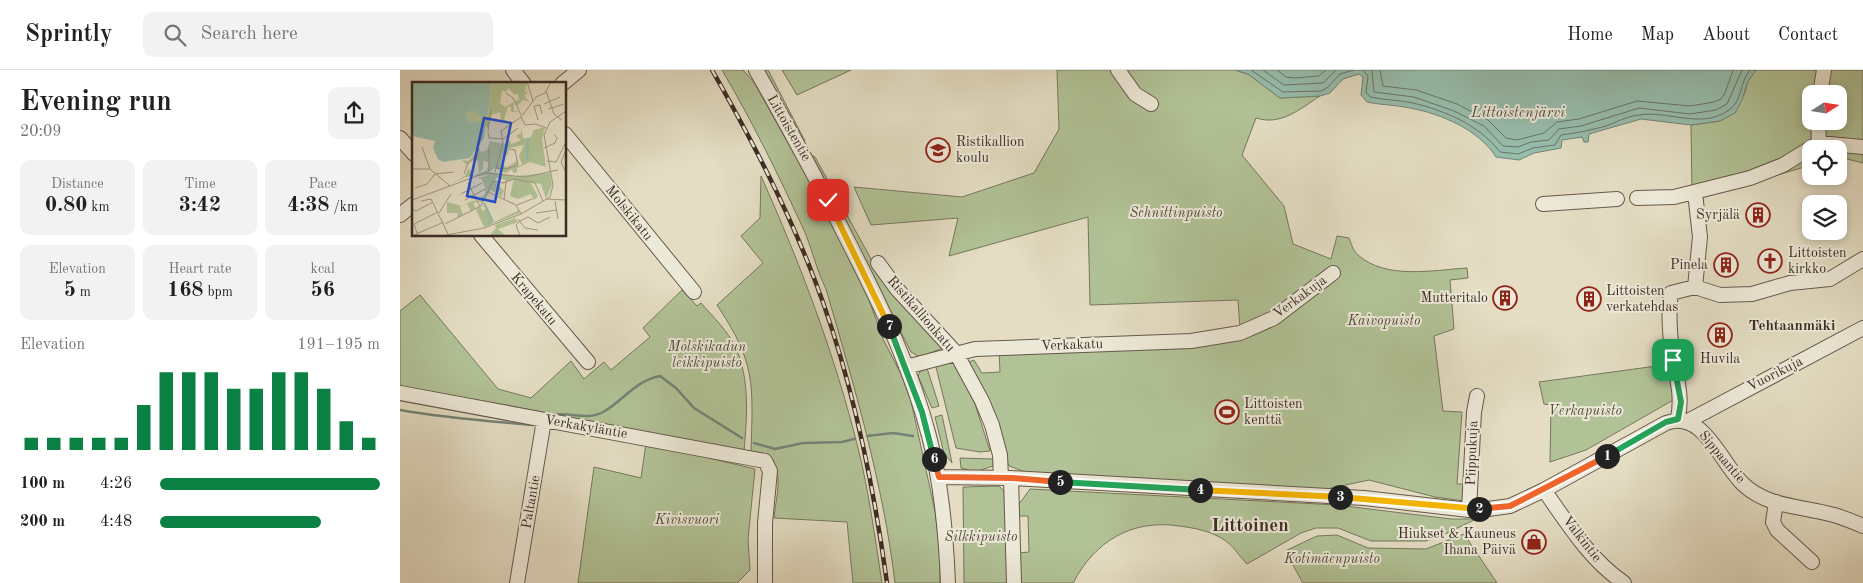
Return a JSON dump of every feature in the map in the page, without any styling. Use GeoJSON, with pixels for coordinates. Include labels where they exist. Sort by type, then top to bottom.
{"type":"FeatureCollection","features":[{"type":"Feature","properties":{"kind":"street"},"geometry":{"type":"LineString","coordinates":[[513,70],[522,82]]}},
{"type":"Feature","properties":{"kind":"street"},"geometry":{"type":"LineString","coordinates":[[564,82],[579,70]]}},
{"type":"Feature","properties":{"kind":"street","name":"Littoistentie"},"geometry":{"type":"LineString","coordinates":[[756,70],[808,161],[876,296],[906,367],[922,412],[939,477],[948,583]]}},
{"type":"Feature","properties":{"kind":"street"},"geometry":{"type":"LineString","coordinates":[[1118,70],[1135,94],[1151,104]]}},
{"type":"Feature","properties":{"kind":"street"},"geometry":{"type":"LineString","coordinates":[[1822,85],[1824,70]]}},
{"type":"Feature","properties":{"kind":"street","name":"Molskikatu"},"geometry":{"type":"LineString","coordinates":[[566,135],[694,292]]}},
{"type":"Feature","properties":{"kind":"street"},"geometry":{"type":"LineString","coordinates":[[400,138],[412,152]]}},
{"type":"Feature","properties":{"kind":"street"},"geometry":{"type":"LineString","coordinates":[[1847,145],[1863,146]]}},
{"type":"Feature","properties":{"kind":"street"},"geometry":{"type":"LineString","coordinates":[[1637,198],[1674,197],[1695,193],[1708,187],[1750,178],[1783,165],[1802,153]]}},
{"type":"Feature","properties":{"kind":"street"},"geometry":{"type":"LineString","coordinates":[[1695,193],[1700,237],[1695,287]]}},
{"type":"Feature","properties":{"kind":"street"},"geometry":{"type":"LineString","coordinates":[[1543,204],[1617,199]]}},
{"type":"Feature","properties":{"kind":"street"},"geometry":{"type":"LineString","coordinates":[[400,215],[412,206]]}},
{"type":"Feature","properties":{"kind":"street","name":"Krapekatu"},"geometry":{"type":"LineString","coordinates":[[481,236],[588,362]]}},
{"type":"Feature","properties":{"kind":"street"},"geometry":{"type":"LineString","coordinates":[[939,477],[1006,478],[1364,498],[1469,510],[1510,506],[1544,490],[1666,422],[1683,420],[1673,362],[1671,293],[1695,287],[1720,295],[1752,294],[1790,283],[1830,279],[1863,259]]}},
{"type":"Feature","properties":{"kind":"street","name":"Ristikallionkatu"},"geometry":{"type":"LineString","coordinates":[[878,263],[897,289],[956,353],[982,401],[992,425],[1006,478],[1014,583]]}},
{"type":"Feature","properties":{"kind":"street","name":"Verkakuja"},"geometry":{"type":"LineString","coordinates":[[1240,332],[1274,318],[1333,273]]}},
{"type":"Feature","properties":{"kind":"street","name":"Vuorikuja"},"geometry":{"type":"LineString","coordinates":[[1683,420],[1863,328]]}},
{"type":"Feature","properties":{"kind":"street","name":"Verkakatu"},"geometry":{"type":"LineString","coordinates":[[906,367],[975,349],[1191,341],[1240,332]]}},
{"type":"Feature","properties":{"kind":"street","name":"Verkakyläntie"},"geometry":{"type":"LineString","coordinates":[[400,393],[758,459],[770,467],[765,523],[765,583]]}},
{"type":"Feature","properties":{"kind":"street","name":"Piippukuja"},"geometry":{"type":"LineString","coordinates":[[1469,510],[1474,412],[1477,396]]}},
{"type":"Feature","properties":{"kind":"street","name":"Paltantie"},"geometry":{"type":"LineString","coordinates":[[517,583],[544,420]]}},
{"type":"Feature","properties":{"kind":"street","name":"Sippaantie"},"geometry":{"type":"LineString","coordinates":[[1683,420],[1708,438],[1743,484],[1758,495],[1776,502],[1834,514],[1863,526]]}},
{"type":"Feature","properties":{"kind":"street","name":"Valkintie"},"geometry":{"type":"LineString","coordinates":[[1544,490],[1588,552],[1611,574],[1624,583]]}},
{"type":"Feature","properties":{"kind":"street"},"geometry":{"type":"LineString","coordinates":[[1776,502],[1773,522],[1777,530],[1812,562]]}},
{"type":"Feature","properties":{"kind":"green space"},"geometry":{"type":"Polygon","coordinates":[[[722,70],[743,70],[755,84],[858,269],[883,339],[901,374],[911,401],[935,511],[940,554],[940,583],[895,583],[890,545],[875,471],[857,398],[826,289],[794,208],[754,128],[722,70]]]}},
{"type":"Feature","properties":{"kind":"green space"},"geometry":{"type":"Polygon","coordinates":[[[761,70],[768,70],[805,141],[804,141],[761,70]]]}},
{"type":"Feature","properties":{"kind":"green space"},"geometry":{"type":"Polygon","coordinates":[[[782,70],[851,70],[797,95],[782,70]]]}},
{"type":"Feature","properties":{"kind":"green space"},"geometry":{"type":"Polygon","coordinates":[[[1057,70],[1235,70],[1248,74],[1280,98],[1320,96],[1298,111],[1282,118],[1265,120],[1256,118],[1242,155],[1284,206],[1293,244],[1331,259],[1337,236],[1349,238],[1353,249],[1358,255],[1369,263],[1382,268],[1410,272],[1467,268],[1468,278],[1450,280],[1454,329],[1434,336],[1443,411],[1462,412],[1457,484],[1464,484],[1464,501],[1435,497],[1369,480],[1317,491],[1028,473],[1009,466],[966,363],[974,360],[982,373],[1000,372],[999,351],[1201,343],[1240,329],[1238,300],[1090,305],[1088,217],[949,256],[958,218],[871,225],[854,187],[962,197],[1034,173],[1059,129],[1057,70]]]}},
{"type":"Feature","properties":{"kind":"green space"},"geometry":{"type":"Polygon","coordinates":[[[1756,70],[1863,70],[1863,163],[1847,159],[1847,140],[1802,140],[1802,168],[1704,197],[1692,192],[1691,125],[1720,121],[1744,95],[1748,81],[1756,70]]]}},
{"type":"Feature","properties":{"kind":"green space"},"geometry":{"type":"Polygon","coordinates":[[[812,155],[815,157],[887,288],[943,348],[920,357],[911,352],[812,155]]]}},
{"type":"Feature","properties":{"kind":"green space"},"geometry":{"type":"Polygon","coordinates":[[[761,176],[803,276],[839,378],[862,465],[872,515],[882,583],[853,583],[847,522],[774,518],[778,487],[775,465],[772,458],[751,451],[752,408],[749,375],[739,343],[717,305],[763,263],[741,236],[760,218],[761,176]]]}},
{"type":"Feature","properties":{"kind":"green space","name":"Molskikadun leikkipuisto"},"geometry":{"type":"Polygon","coordinates":[[[682,290],[697,306],[701,303],[725,330],[736,348],[744,373],[746,412],[744,451],[506,405],[400,387],[400,311],[420,295],[498,389],[531,398],[571,361],[584,379],[604,362],[611,370],[650,337],[643,328],[682,290]]]}},
{"type":"Feature","properties":{"kind":"green space"},"geometry":{"type":"Polygon","coordinates":[[[952,358],[975,404],[990,451],[980,452],[956,448],[935,363],[952,358]]]}},
{"type":"Feature","properties":{"kind":"green space","name":"Verkapuisto"},"geometry":{"type":"Polygon","coordinates":[[[1671,364],[1675,399],[1586,450],[1550,462],[1551,405],[1544,404],[1539,382],[1671,364]]]}},
{"type":"Feature","properties":{"kind":"green space"},"geometry":{"type":"Polygon","coordinates":[[[927,368],[939,406],[932,408],[918,376],[921,370],[927,368]]]}},
{"type":"Feature","properties":{"kind":"green space"},"geometry":{"type":"Polygon","coordinates":[[[942,415],[952,463],[944,453],[935,417],[942,415]]]}},
{"type":"Feature","properties":{"kind":"green space","name":"Kivisvuori"},"geometry":{"type":"Polygon","coordinates":[[[646,443],[755,469],[748,539],[750,570],[737,583],[578,583],[594,467],[641,478],[646,443]]]}},
{"type":"Feature","properties":{"kind":"green space"},"geometry":{"type":"Polygon","coordinates":[[[960,458],[994,459],[993,466],[975,472],[961,468],[960,458]]]}},
{"type":"Feature","properties":{"kind":"green space","name":"Silkkipuisto"},"geometry":{"type":"Polygon","coordinates":[[[999,486],[1004,491],[1009,583],[964,583],[963,487],[999,486]]]}},
{"type":"Feature","properties":{"kind":"green space"},"geometry":{"type":"Polygon","coordinates":[[[1030,489],[1337,505],[1451,519],[1476,519],[1441,536],[1425,541],[1371,541],[1338,528],[1316,528],[1301,533],[1247,564],[1230,544],[1213,534],[1179,526],[1146,526],[1117,536],[1104,545],[1092,555],[1073,583],[1019,583],[1018,553],[1029,552],[1028,516],[1017,516],[1017,507],[1030,489]]]}},
{"type":"Feature","properties":{"kind":"green space","name":"Kotimäenpuisto"},"geometry":{"type":"Polygon","coordinates":[[[1464,534],[1497,583],[1303,583],[1285,551],[1317,536],[1337,535],[1368,548],[1426,549],[1464,534]]]}},
{"type":"Feature","properties":{"kind":"water","name":"Littoistenjärvi"},"geometry":{"type":"Polygon","coordinates":[[[1235,70],[1756,70],[1748,81],[1742,100],[1735,113],[1720,121],[1691,125],[1641,119],[1589,134],[1588,142],[1584,142],[1582,137],[1562,140],[1561,148],[1534,153],[1519,160],[1496,157],[1489,147],[1470,131],[1435,114],[1410,108],[1367,102],[1361,95],[1363,77],[1359,74],[1343,79],[1330,93],[1320,96],[1280,98],[1248,74],[1235,70]]]}},
{"type":"Feature","properties":{"kind":"waterway"},"geometry":{"type":"LineString","coordinates":[[551,415],[591,416],[598,414],[612,406],[637,386],[651,378],[660,376],[676,388],[694,408],[742,438]]}},
{"type":"Feature","properties":{"kind":"waterway"},"geometry":{"type":"LineString","coordinates":[[400,410],[533,425]]}},
{"type":"Feature","properties":{"kind":"waterway"},"geometry":{"type":"LineString","coordinates":[[867,436],[893,433],[913,436]]}},
{"type":"Feature","properties":{"kind":"waterway"},"geometry":{"type":"LineString","coordinates":[[754,443],[775,449],[803,443],[842,442],[854,439]]}},
{"type":"Feature","properties":{"kind":"railway"},"geometry":{"type":"LineString","coordinates":[[712,70],[754,146],[779,198],[803,251],[827,314],[850,390],[868,467],[887,583]]}},
{"type":"Feature","properties":{"kind":"place","name":"Ristikallion koulu"},"geometry":{"type":"Point","coordinates":[938,150]}},
{"type":"Feature","properties":{"kind":"place","name":"Syrjälä"},"geometry":{"type":"Point","coordinates":[1758,215]}},
{"type":"Feature","properties":{"kind":"place","name":"Littoisten kirkko"},"geometry":{"type":"Point","coordinates":[1770,261]}},
{"type":"Feature","properties":{"kind":"place","name":"Pinela"},"geometry":{"type":"Point","coordinates":[1726,265]}},
{"type":"Feature","properties":{"kind":"place","name":"Mutteritalo"},"geometry":{"type":"Point","coordinates":[1505,298]}},
{"type":"Feature","properties":{"kind":"place","name":"Littoisten verkatehdas"},"geometry":{"type":"Point","coordinates":[1589,299]}},
{"type":"Feature","properties":{"kind":"place","name":"Huvila"},"geometry":{"type":"Point","coordinates":[1720,335]}},
{"type":"Feature","properties":{"kind":"place","name":"Littoisten kenttä"},"geometry":{"type":"Point","coordinates":[1227,412]}},
{"type":"Feature","properties":{"kind":"place","name":"Hiukset & Kauneus Ihana Päivä"},"geometry":{"type":"Point","coordinates":[1534,542]}},
{"type":"Feature","properties":{"kind":"district","name":"Tehtaanmäki"},"geometry":{"type":"Point","coordinates":[1792,326]}},
{"type":"Feature","properties":{"kind":"district","name":"Littoinen"},"geometry":{"type":"Point","coordinates":[1250,526]}},
{"type":"Feature","properties":{"kind":"route"},"geometry":{"type":"LineString","coordinates":[[828,200],[876,296],[906,367],[930,437],[939,477],[1012,478],[1364,498],[1469,510],[1510,506],[1568,478],[1666,422],[1678,419],[1681,402],[1673,360]]}},
{"type":"Feature","properties":{"kind":"park label","name":"Schnittinpuisto"},"geometry":{"type":"Point","coordinates":[1176,213]}},
{"type":"Feature","properties":{"kind":"park label","name":"Kaivopuisto"},"geometry":{"type":"Point","coordinates":[1384,321]}}]}
